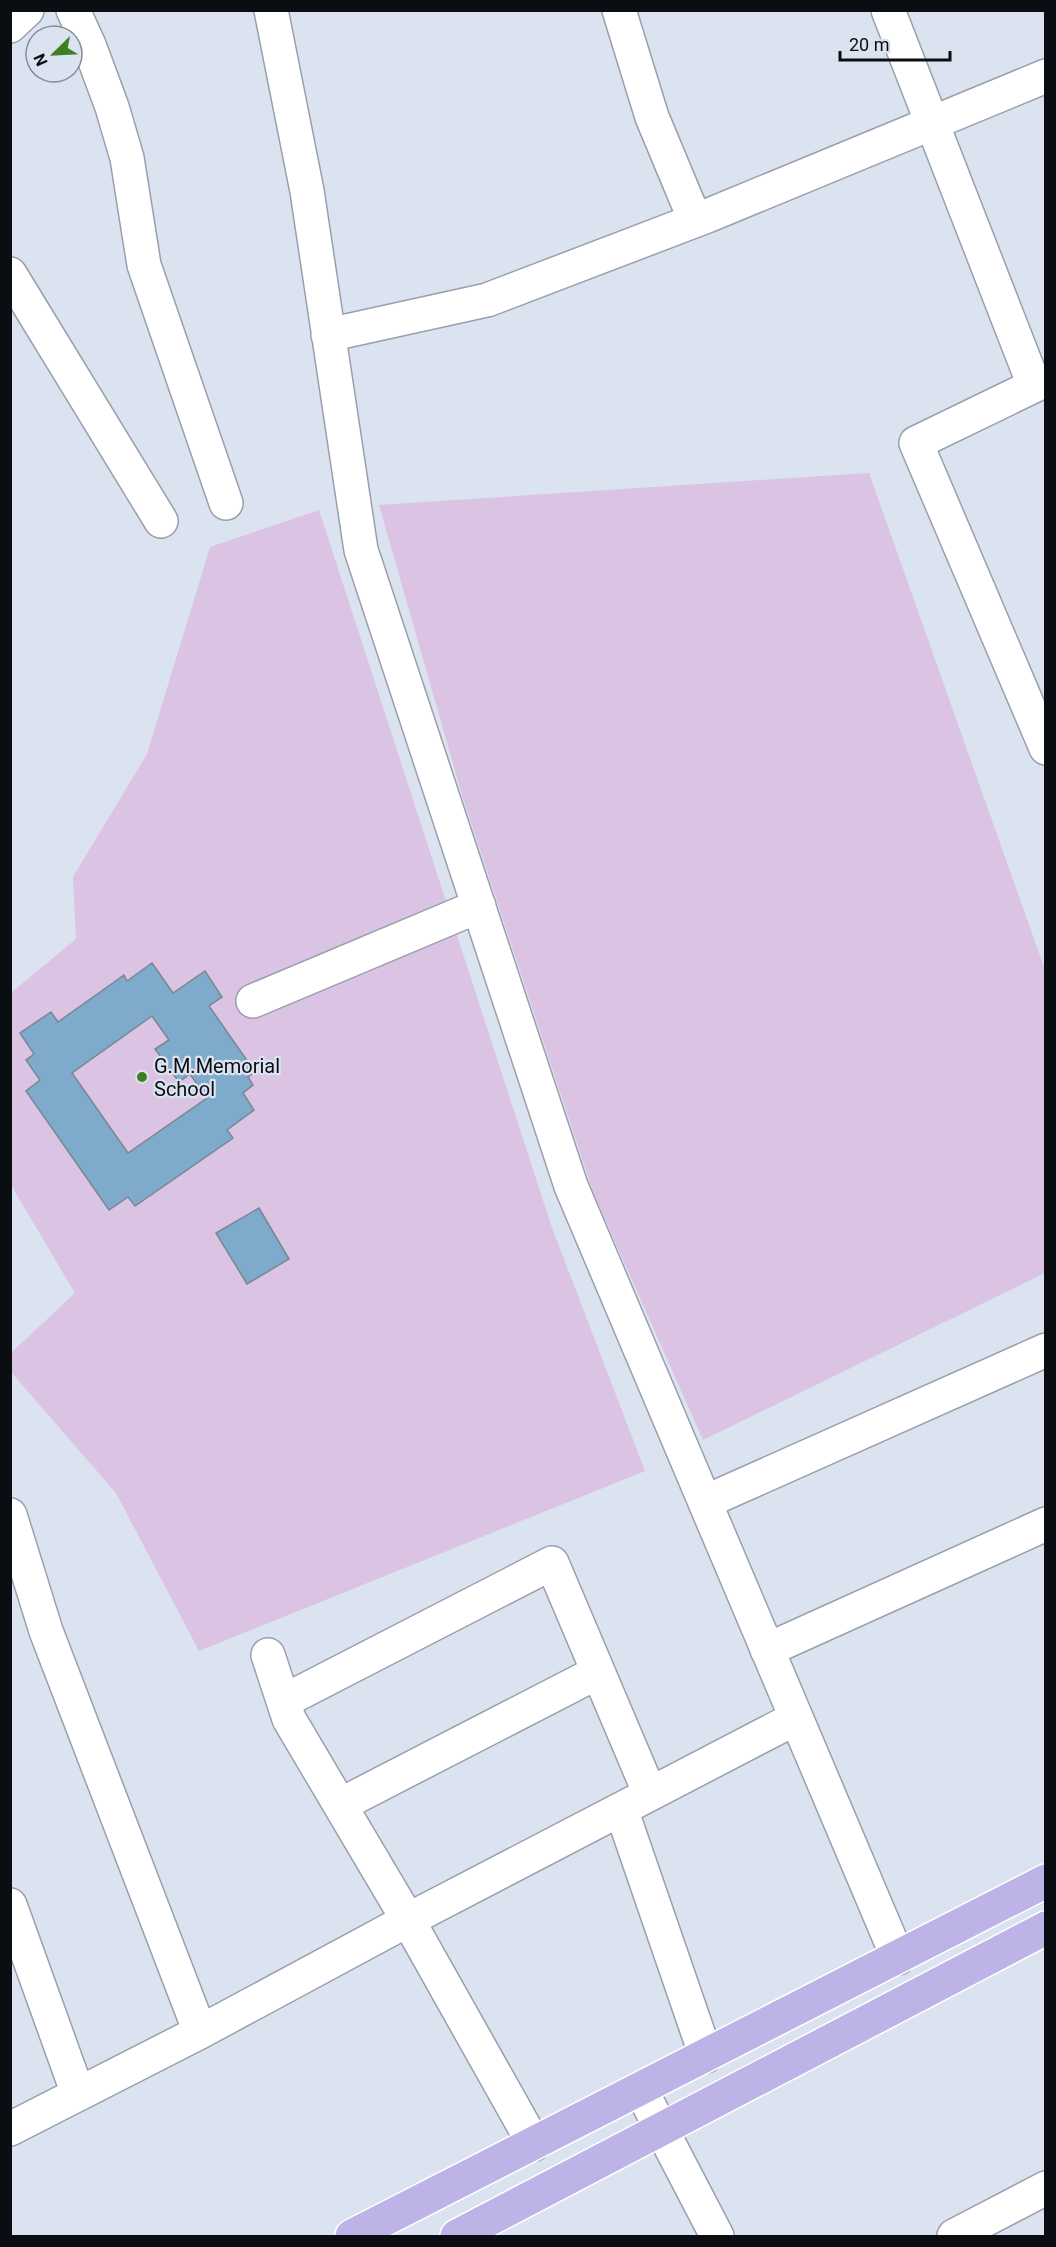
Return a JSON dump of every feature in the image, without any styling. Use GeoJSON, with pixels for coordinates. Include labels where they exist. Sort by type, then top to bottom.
{"type":"FeatureCollection","features":[{"type":"Feature","properties":{"kind":"main road"},"geometry":{"type":"LineString","coordinates":[[352,2236],[1046,1881]]}},
{"type":"Feature","properties":{"kind":"main road"},"geometry":{"type":"LineString","coordinates":[[457,2236],[662,2131],[1046,1928]]}},
{"type":"Feature","properties":{"kind":"street"},"geometry":{"type":"LineString","coordinates":[[10,26],[27,10]]}},
{"type":"Feature","properties":{"kind":"street"},"geometry":{"type":"LineString","coordinates":[[73,10],[112,107],[127,158],[144,265],[226,503]]}},
{"type":"Feature","properties":{"kind":"street"},"geometry":{"type":"LineString","coordinates":[[271,10],[307,191],[361,550],[571,1186],[898,1958]]}},
{"type":"Feature","properties":{"kind":"street"},"geometry":{"type":"LineString","coordinates":[[619,10],[652,117],[695,220]]}},
{"type":"Feature","properties":{"kind":"street"},"geometry":{"type":"LineString","coordinates":[[888,10],[931,123],[1040,383],[916,443],[1046,748]]}},
{"type":"Feature","properties":{"kind":"street"},"geometry":{"type":"LineString","coordinates":[[328,335],[487,300],[695,220],[1046,76]]}},
{"type":"Feature","properties":{"kind":"street"},"geometry":{"type":"LineString","coordinates":[[10,274],[161,521]]}},
{"type":"Feature","properties":{"kind":"street"},"geometry":{"type":"LineString","coordinates":[[253,1001],[479,906]]}},
{"type":"Feature","properties":{"kind":"street"},"geometry":{"type":"LineString","coordinates":[[705,1502],[1046,1350]]}},
{"type":"Feature","properties":{"kind":"street"},"geometry":{"type":"LineString","coordinates":[[10,1515],[46,1631],[200,2031]]}},
{"type":"Feature","properties":{"kind":"street"},"geometry":{"type":"LineString","coordinates":[[767,1650],[1046,1524]]}},
{"type":"Feature","properties":{"kind":"street"},"geometry":{"type":"LineString","coordinates":[[284,1701],[552,1563],[650,1794]]}},
{"type":"Feature","properties":{"kind":"street"},"geometry":{"type":"LineString","coordinates":[[268,1655],[289,1719],[408,1920],[534,2144]]}},
{"type":"Feature","properties":{"kind":"street"},"geometry":{"type":"LineString","coordinates":[[340,1805],[598,1672]]}},
{"type":"Feature","properties":{"kind":"street"},"geometry":{"type":"LineString","coordinates":[[10,2129],[796,1718]]}},
{"type":"Feature","properties":{"kind":"street"},"geometry":{"type":"LineString","coordinates":[[621,1809],[706,2056]]}},
{"type":"Feature","properties":{"kind":"street"},"geometry":{"type":"LineString","coordinates":[[10,1905],[78,2094]]}},
{"type":"Feature","properties":{"kind":"street"},"geometry":{"type":"LineString","coordinates":[[640,2090],[717,2236]]}},
{"type":"Feature","properties":{"kind":"street"},"geometry":{"type":"LineString","coordinates":[[954,2236],[1046,2188]]}},
{"type":"Feature","properties":{"kind":"shaded area"},"geometry":{"type":"Polygon","coordinates":[[[869,473],[1045,970],[1045,1273],[703,1440],[593,1192],[462,795],[379,505],[869,473]]]}},
{"type":"Feature","properties":{"kind":"shaded area"},"geometry":{"type":"Polygon","coordinates":[[[319,510],[551,1225],[645,1471],[199,1651],[116,1493],[11,1372],[11,1353],[75,1293],[11,1185],[11,993],[76,939],[73,877],[147,754],[210,547],[319,510]]]}},
{"type":"Feature","properties":{"kind":"building"},"geometry":{"type":"Polygon","coordinates":[[[152,963],[173,993],[205,971],[222,997],[209,1006],[255,1072],[248,1077],[253,1085],[243,1093],[254,1110],[227,1130],[233,1138],[135,1206],[128,1197],[109,1210],[26,1091],[40,1080],[26,1060],[34,1054],[20,1033],[51,1012],[58,1022],[124,975],[127,981],[152,963]],[[152,1016],[72,1073],[128,1153],[207,1098],[190,1074],[179,1082],[155,1049],[169,1040],[152,1016]]]}},
{"type":"Feature","properties":{"kind":"building"},"geometry":{"type":"Polygon","coordinates":[[[259,1208],[289,1259],[247,1284],[216,1233],[259,1208]]]}},
{"type":"Feature","properties":{"kind":"place","name":"G.M.Memorial School"},"geometry":{"type":"Point","coordinates":[142,1077]}}]}
